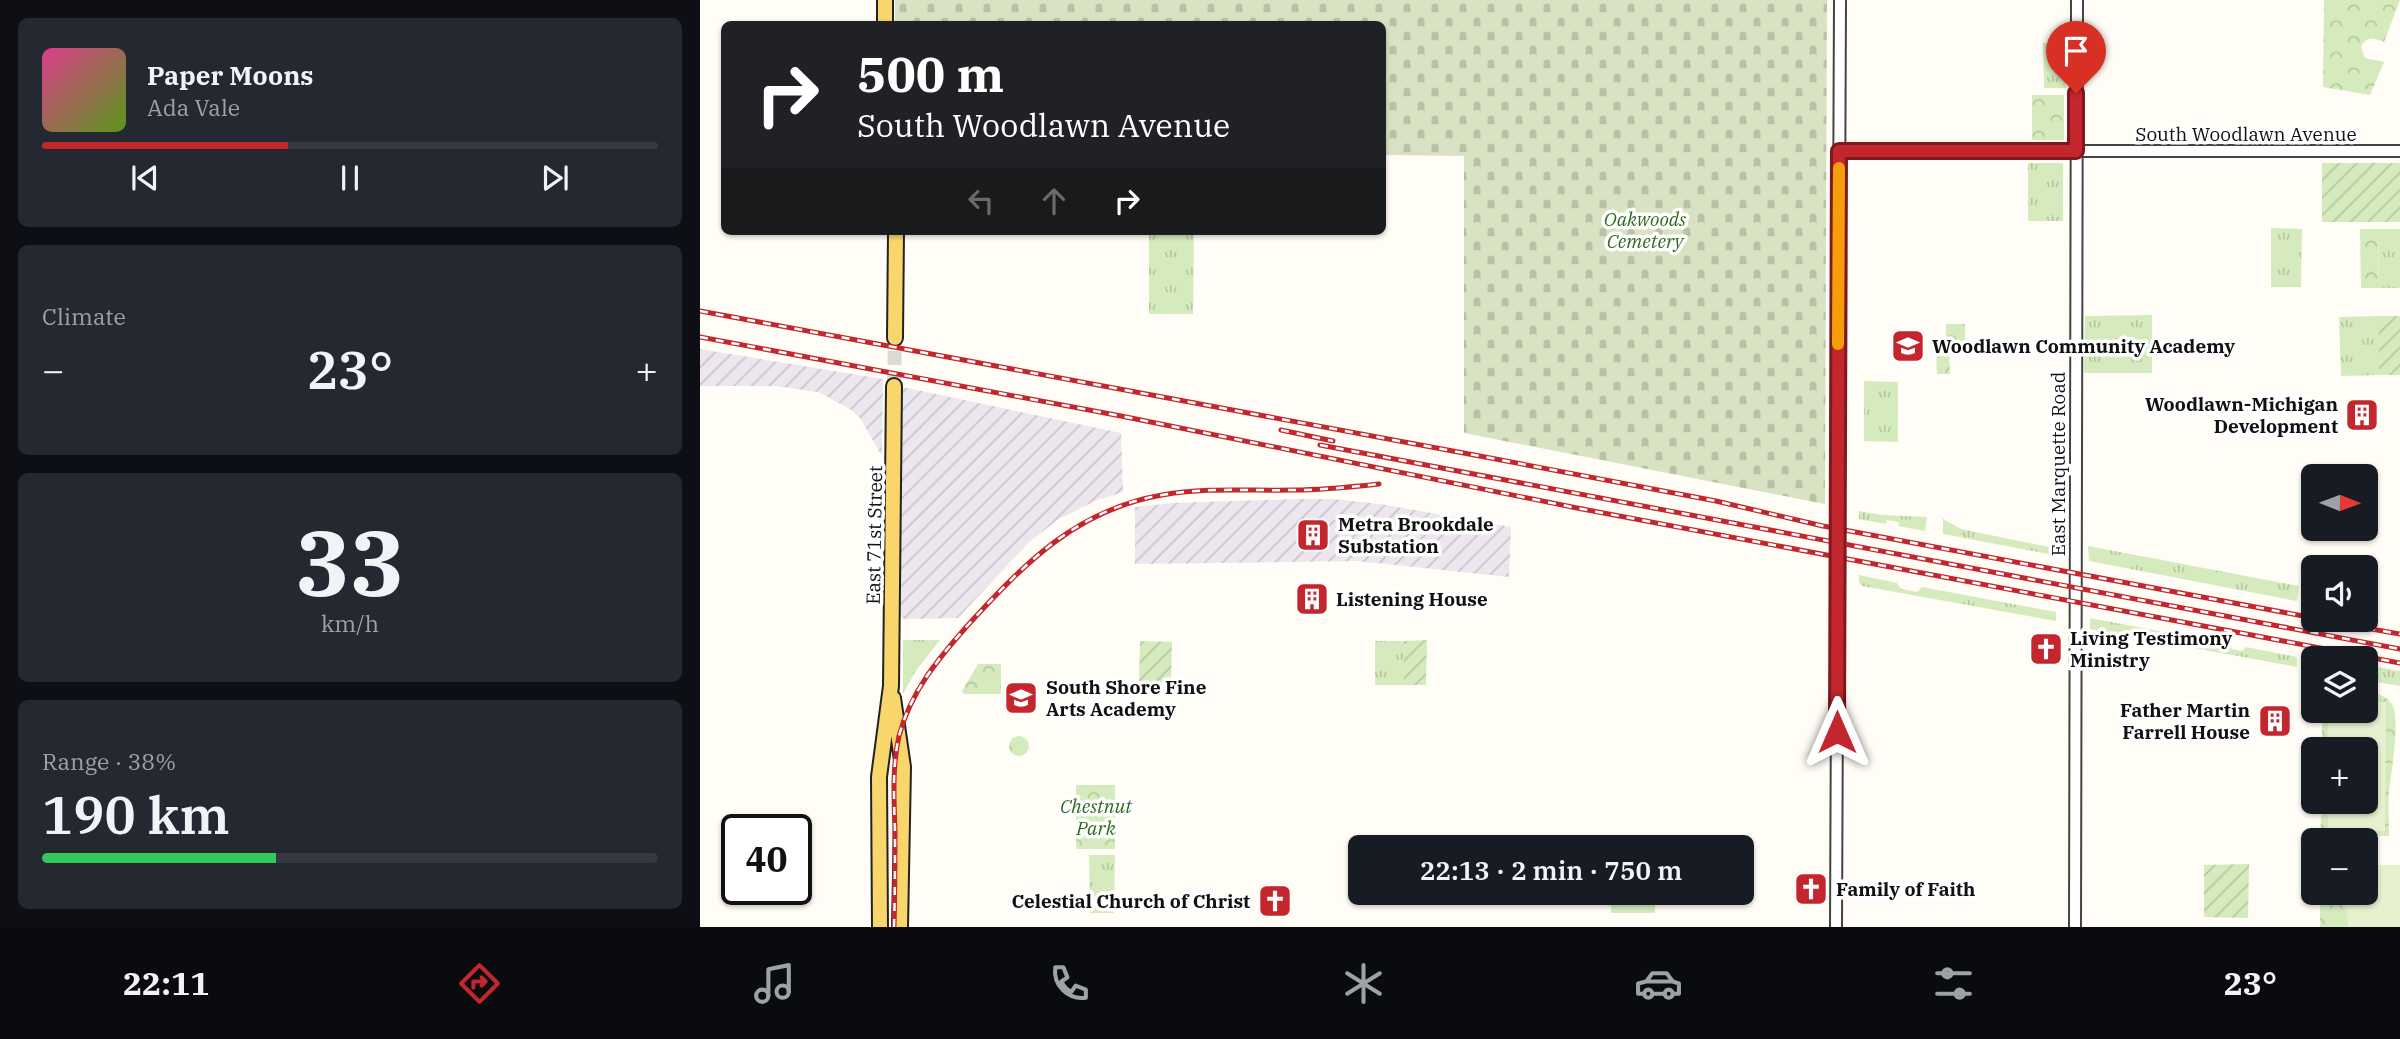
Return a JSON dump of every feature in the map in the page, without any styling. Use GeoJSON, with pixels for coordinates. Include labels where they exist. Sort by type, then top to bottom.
{"type":"FeatureCollection","features":[{"type":"Feature","properties":{"kind":"main road"},"geometry":{"type":"LineString","coordinates":[[885,0],[885,21]]}},
{"type":"Feature","properties":{"kind":"main road"},"geometry":{"type":"LineString","coordinates":[[895,235],[895,338]]}},
{"type":"Feature","properties":{"kind":"main road","name":"East 71st Street"},"geometry":{"type":"LineString","coordinates":[[880,927],[879,777],[891,686],[894,386]]}},
{"type":"Feature","properties":{"kind":"main road","name":"East 71st Street"},"geometry":{"type":"LineString","coordinates":[[891,686],[903,767],[900,927]]}},
{"type":"Feature","properties":{"kind":"street"},"geometry":{"type":"LineString","coordinates":[[1836,927],[1840,0]]}},
{"type":"Feature","properties":{"kind":"street","name":"East Marquette Road"},"geometry":{"type":"LineString","coordinates":[[2075,927],[2077,0]]}},
{"type":"Feature","properties":{"kind":"street","name":"South Woodlawn Avenue"},"geometry":{"type":"LineString","coordinates":[[1839,151],[2400,151]]}},
{"type":"Feature","properties":{"kind":"shaded area"},"geometry":{"type":"Polygon","coordinates":[[[700,349],[883,379],[882,456],[860,418],[850,409],[818,392],[776,386],[700,386],[700,349]]]}},
{"type":"Feature","properties":{"kind":"shaded area"},"geometry":{"type":"Polygon","coordinates":[[[902,387],[1121,433],[1123,492],[1095,501],[1059,519],[1029,542],[958,618],[903,619],[900,613],[902,387]]]}},
{"type":"Feature","properties":{"kind":"shaded area"},"geometry":{"type":"Polygon","coordinates":[[[1299,499],[1380,504],[1511,527],[1509,577],[1357,561],[1135,564],[1135,507],[1299,499]]]}},
{"type":"Feature","properties":{"kind":"green space","name":"Oakwoods Cemetery"},"geometry":{"type":"Polygon","coordinates":[[[895,0],[1827,0],[1825,504],[1464,433],[1464,156],[1386,155],[1386,21],[895,21],[895,0]]]}},
{"type":"Feature","properties":{"kind":"green space"},"geometry":{"type":"Polygon","coordinates":[[[2324,0],[2400,0],[2384,42],[2371,39],[2365,41],[2361,47],[2365,58],[2384,62],[2370,95],[2323,87],[2324,0]]]}},
{"type":"Feature","properties":{"kind":"green space"},"geometry":{"type":"Polygon","coordinates":[[[2043,43],[2066,43],[2066,88],[2044,88],[2043,43]]]}},
{"type":"Feature","properties":{"kind":"green space"},"geometry":{"type":"Polygon","coordinates":[[[2032,95],[2064,95],[2064,140],[2032,140],[2032,95]]]}},
{"type":"Feature","properties":{"kind":"green space"},"geometry":{"type":"Polygon","coordinates":[[[2028,163],[2063,163],[2063,221],[2028,221],[2028,163]]]}},
{"type":"Feature","properties":{"kind":"green space"},"geometry":{"type":"Polygon","coordinates":[[[2322,163],[2400,163],[2400,222],[2322,222],[2322,163]]]}},
{"type":"Feature","properties":{"kind":"green space"},"geometry":{"type":"Polygon","coordinates":[[[2271,228],[2302,229],[2301,287],[2271,287],[2271,228]]]}},
{"type":"Feature","properties":{"kind":"green space"},"geometry":{"type":"Polygon","coordinates":[[[2360,229],[2378,229],[2379,288],[2361,288],[2360,229]]]}},
{"type":"Feature","properties":{"kind":"green space"},"geometry":{"type":"Polygon","coordinates":[[[2378,229],[2400,229],[2400,288],[2379,288],[2378,229]]]}},
{"type":"Feature","properties":{"kind":"green space"},"geometry":{"type":"Polygon","coordinates":[[[1149,235],[1194,235],[1193,314],[1149,314],[1149,235]]]}},
{"type":"Feature","properties":{"kind":"green space"},"geometry":{"type":"Polygon","coordinates":[[[2152,315],[2152,373],[2084,373],[2085,316],[2152,315]]]}},
{"type":"Feature","properties":{"kind":"green space"},"geometry":{"type":"Polygon","coordinates":[[[2379,316],[2379,375],[2341,376],[2339,317],[2379,316]]]}},
{"type":"Feature","properties":{"kind":"green space"},"geometry":{"type":"Polygon","coordinates":[[[2379,316],[2400,316],[2400,375],[2379,375],[2379,316]]]}},
{"type":"Feature","properties":{"kind":"green space"},"geometry":{"type":"Polygon","coordinates":[[[1946,324],[1965,324],[1965,343],[1946,343],[1946,324]]]}},
{"type":"Feature","properties":{"kind":"green space"},"geometry":{"type":"Polygon","coordinates":[[[1949,347],[1950,374],[1937,374],[1936,348],[1949,347]]]}},
{"type":"Feature","properties":{"kind":"green space"},"geometry":{"type":"Polygon","coordinates":[[[1864,381],[1898,382],[1898,442],[1864,441],[1864,381]]]}},
{"type":"Feature","properties":{"kind":"green space"},"geometry":{"type":"Polygon","coordinates":[[[1859,511],[1927,517],[1925,531],[1898,526],[1899,522],[1887,520],[1886,524],[1859,519],[1859,511]]]}},
{"type":"Feature","properties":{"kind":"green space"},"geometry":{"type":"Polygon","coordinates":[[[1943,519],[1961,529],[2054,548],[2054,555],[1943,534],[1943,519]]]}},
{"type":"Feature","properties":{"kind":"green space"},"geometry":{"type":"Polygon","coordinates":[[[2088,546],[2299,586],[2297,601],[2089,561],[2088,546]]]}},
{"type":"Feature","properties":{"kind":"green space"},"geometry":{"type":"Polygon","coordinates":[[[1859,575],[1897,583],[1901,589],[1917,592],[1922,587],[2056,612],[2056,621],[1862,586],[1859,583],[1859,575]]]}},
{"type":"Feature","properties":{"kind":"green space"},"geometry":{"type":"Polygon","coordinates":[[[2090,618],[2164,632],[2167,636],[2180,635],[2230,644],[2232,649],[2242,651],[2246,647],[2297,657],[2297,667],[2090,629],[2090,618]]]}},
{"type":"Feature","properties":{"kind":"green space"},"geometry":{"type":"Polygon","coordinates":[[[903,640],[940,640],[915,672],[903,694],[903,640]]]}},
{"type":"Feature","properties":{"kind":"green space"},"geometry":{"type":"Polygon","coordinates":[[[1427,640],[1426,685],[1404,685],[1404,641],[1427,640]]]}},
{"type":"Feature","properties":{"kind":"green space"},"geometry":{"type":"Polygon","coordinates":[[[1140,641],[1172,642],[1171,682],[1139,683],[1140,641]]]}},
{"type":"Feature","properties":{"kind":"green space"},"geometry":{"type":"Polygon","coordinates":[[[1375,641],[1404,641],[1404,685],[1375,685],[1375,641]]]}},
{"type":"Feature","properties":{"kind":"green space"},"geometry":{"type":"Polygon","coordinates":[[[978,664],[1001,664],[1001,694],[964,694],[962,691],[978,664]]]}},
{"type":"Feature","properties":{"kind":"green space"},"geometry":{"type":"Polygon","coordinates":[[[2378,667],[2400,671],[2400,686],[2378,682],[2378,667]]]}},
{"type":"Feature","properties":{"kind":"green space"},"geometry":{"type":"Polygon","coordinates":[[[2378,694],[2393,706],[2395,736],[2389,798],[2389,836],[2378,836],[2378,828],[2320,828],[2321,814],[2378,814],[2378,737],[2322,737],[2322,723],[2378,723],[2378,694]]]}},
{"type":"Feature","properties":{"kind":"green space"},"geometry":{"type":"Polygon","coordinates":[[[2378,702],[2386,702],[2385,831],[2378,831],[2378,828],[2328,828],[2328,814],[2378,814],[2378,737],[2328,737],[2328,723],[2378,723],[2378,702]]]}},
{"type":"Feature","properties":{"kind":"green space"},"geometry":{"type":"Polygon","coordinates":[[[1015,736],[1023,736],[1029,746],[1023,756],[1015,756],[1009,750],[1009,742],[1015,736]]]}},
{"type":"Feature","properties":{"kind":"green space","name":"Chestnut Park"},"geometry":{"type":"Polygon","coordinates":[[[1076,785],[1115,785],[1115,849],[1076,849],[1076,785]]]}},
{"type":"Feature","properties":{"kind":"green space"},"geometry":{"type":"Polygon","coordinates":[[[1089,855],[1115,855],[1114,913],[1090,913],[1089,855]]]}},
{"type":"Feature","properties":{"kind":"green space"},"geometry":{"type":"Polygon","coordinates":[[[2249,864],[2248,918],[2204,917],[2204,865],[2249,864]]]}},
{"type":"Feature","properties":{"kind":"green space"},"geometry":{"type":"Polygon","coordinates":[[[2400,865],[2400,927],[2320,927],[2320,905],[2378,905],[2378,866],[2400,865]]]}},
{"type":"Feature","properties":{"kind":"green space"},"geometry":{"type":"Polygon","coordinates":[[[2400,865],[2400,927],[2348,927],[2346,905],[2378,905],[2378,866],[2400,865]]]}},
{"type":"Feature","properties":{"kind":"green space"},"geometry":{"type":"Polygon","coordinates":[[[1611,905],[1655,905],[1655,913],[1611,913],[1611,905]]]}},
{"type":"Feature","properties":{"kind":"tunnel"},"geometry":{"type":"LineString","coordinates":[[894,386],[895,338]]}},
{"type":"Feature","properties":{"kind":"railway"},"geometry":{"type":"LineString","coordinates":[[700,311],[1485,457],[1716,501],[1823,526],[2301,616]]}},
{"type":"Feature","properties":{"kind":"railway"},"geometry":{"type":"LineString","coordinates":[[700,337],[1121,416],[1577,508],[2400,663]]}},
{"type":"Feature","properties":{"kind":"railway"},"geometry":{"type":"LineString","coordinates":[[1281,430],[1333,441]]}},
{"type":"Feature","properties":{"kind":"railway"},"geometry":{"type":"LineString","coordinates":[[1320,445],[2400,649]]}},
{"type":"Feature","properties":{"kind":"railway"},"geometry":{"type":"LineString","coordinates":[[894,927],[894,772],[904,720],[918,690],[946,650],[1010,581],[1054,542],[1078,526],[1131,502],[1195,491],[1316,489],[1379,484]]}},
{"type":"Feature","properties":{"kind":"railway"},"geometry":{"type":"LineString","coordinates":[[2378,630],[2400,634]]}},
{"type":"Feature","properties":{"kind":"slow traffic"},"geometry":{"type":"LineString","coordinates":[[1838,344],[1839,168]]}},
{"type":"Feature","properties":{"kind":"place","name":"Woodlawn Community Academy"},"geometry":{"type":"Point","coordinates":[1908,346]}},
{"type":"Feature","properties":{"kind":"place","name":"Woodlawn-Michigan Development"},"geometry":{"type":"Point","coordinates":[2362,415]}},
{"type":"Feature","properties":{"kind":"place","name":"Metra Brookdale Substation"},"geometry":{"type":"Point","coordinates":[1313,535]}},
{"type":"Feature","properties":{"kind":"place","name":"Listening House"},"geometry":{"type":"Point","coordinates":[1312,599]}},
{"type":"Feature","properties":{"kind":"place","name":"Living Testimony Ministry"},"geometry":{"type":"Point","coordinates":[2046,649]}},
{"type":"Feature","properties":{"kind":"place","name":"South Shore Fine Arts Academy"},"geometry":{"type":"Point","coordinates":[1021,698]}},
{"type":"Feature","properties":{"kind":"place","name":"Father Martin Farrell House"},"geometry":{"type":"Point","coordinates":[2275,721]}},
{"type":"Feature","properties":{"kind":"place","name":"Family of Faith"},"geometry":{"type":"Point","coordinates":[1811,889]}},
{"type":"Feature","properties":{"kind":"place","name":"Celestial Church of Christ"},"geometry":{"type":"Point","coordinates":[1275,901]}},
{"type":"Feature","properties":{"kind":"route"},"geometry":{"type":"LineString","coordinates":[[1837,732],[1839,151],[2076,151],[2076,93]]}}]}
